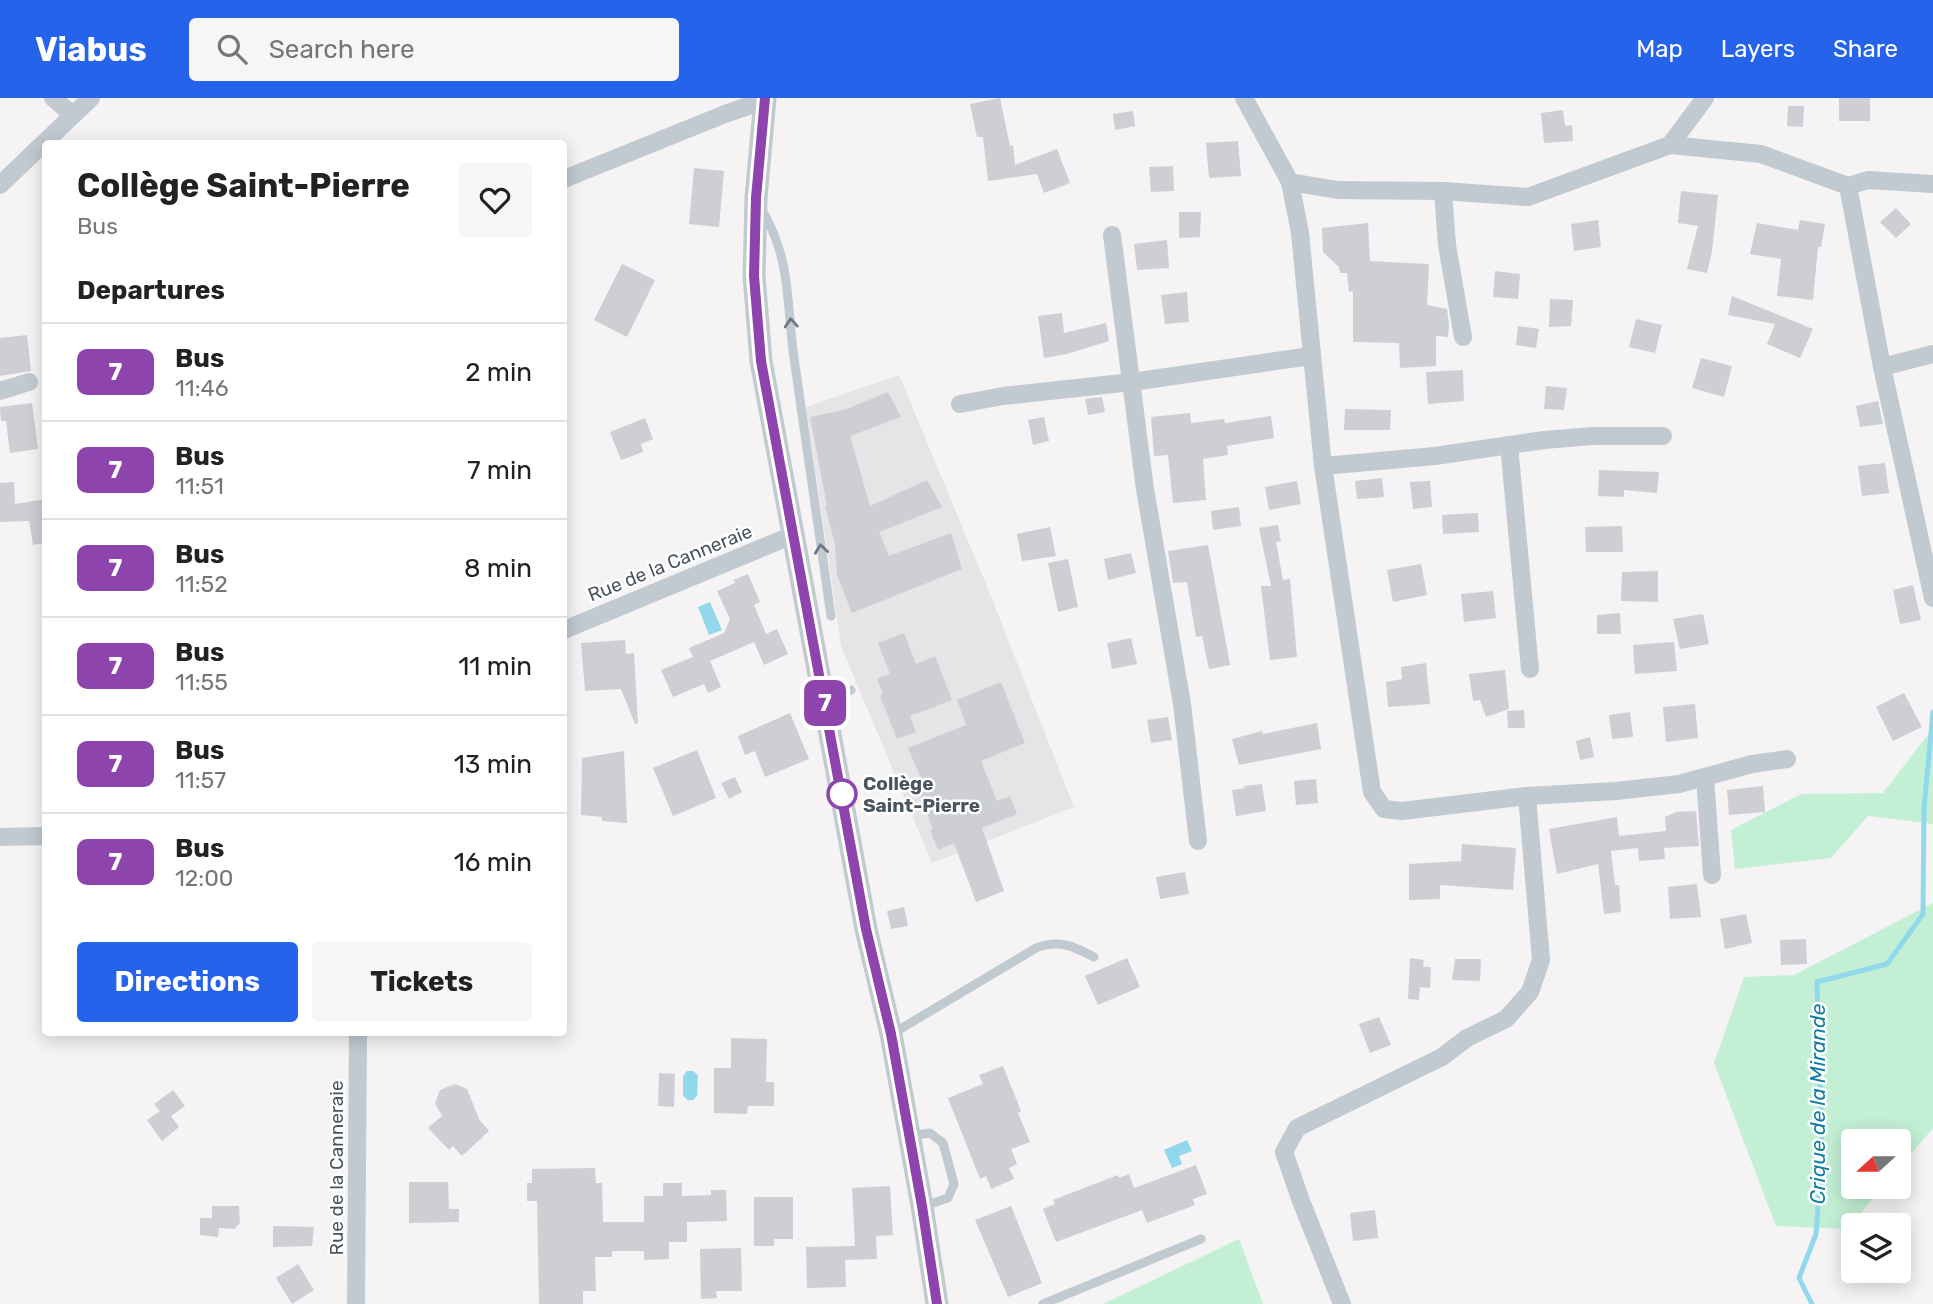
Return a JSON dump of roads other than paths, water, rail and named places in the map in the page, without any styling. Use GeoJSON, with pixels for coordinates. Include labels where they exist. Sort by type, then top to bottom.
{"type":"FeatureCollection","features":[{"type":"Feature","properties":{"kind":"street"},"geometry":{"type":"LineString","coordinates":[[53,98],[73,115]]}},
{"type":"Feature","properties":{"kind":"street"},"geometry":{"type":"LineString","coordinates":[[47,140],[91,98]]}},
{"type":"Feature","properties":{"kind":"street"},"geometry":{"type":"LineString","coordinates":[[1244,98],[1290,182],[1300,233],[1323,466],[1372,792],[1384,809],[1402,811],[1527,796],[1616,791],[1705,778],[1752,764],[1787,759]]}},
{"type":"Feature","properties":{"kind":"street"},"geometry":{"type":"LineString","coordinates":[[1670,145],[1705,98]]}},
{"type":"Feature","properties":{"kind":"street"},"geometry":{"type":"LineString","coordinates":[[567,178],[765,99],[756,198],[754,276],[761,361],[866,929],[891,1034],[910,1136],[936,1304]]}},
{"type":"Feature","properties":{"kind":"street"},"geometry":{"type":"LineString","coordinates":[[0,185],[42,145]]}},
{"type":"Feature","properties":{"kind":"street"},"geometry":{"type":"LineString","coordinates":[[1290,182],[1337,190],[1443,191],[1528,197],[1670,145],[1761,154],[1848,186],[1868,180],[1933,184]]}},
{"type":"Feature","properties":{"kind":"street"},"geometry":{"type":"LineString","coordinates":[[1848,186],[1882,367],[1928,559],[1933,598]]}},
{"type":"Feature","properties":{"kind":"street"},"geometry":{"type":"LineString","coordinates":[[1443,191],[1447,245],[1463,337]]}},
{"type":"Feature","properties":{"kind":"street"},"geometry":{"type":"LineString","coordinates":[[1112,235],[1145,489],[1182,704],[1198,841]]}},
{"type":"Feature","properties":{"kind":"street"},"geometry":{"type":"LineString","coordinates":[[1882,367],[1933,354]]}},
{"type":"Feature","properties":{"kind":"street"},"geometry":{"type":"LineString","coordinates":[[960,404],[1003,396],[1132,382],[1311,356]]}},
{"type":"Feature","properties":{"kind":"street"},"geometry":{"type":"LineString","coordinates":[[0,391],[29,382]]}},
{"type":"Feature","properties":{"kind":"street"},"geometry":{"type":"LineString","coordinates":[[1323,466],[1424,457],[1544,440],[1593,436],[1663,436]]}},
{"type":"Feature","properties":{"kind":"street"},"geometry":{"type":"LineString","coordinates":[[1509,445],[1530,669]]}},
{"type":"Feature","properties":{"kind":"street","name":"Rue de la Canneraie"},"geometry":{"type":"LineString","coordinates":[[567,629],[793,535]]}},
{"type":"Feature","properties":{"kind":"street"},"geometry":{"type":"LineString","coordinates":[[1705,778],[1712,875]]}},
{"type":"Feature","properties":{"kind":"street"},"geometry":{"type":"LineString","coordinates":[[1342,1304],[1284,1152],[1297,1128],[1442,1056],[1467,1038],[1506,1019],[1530,992],[1541,960],[1527,796]]}},
{"type":"Feature","properties":{"kind":"street"},"geometry":{"type":"LineString","coordinates":[[0,837],[42,836]]}},
{"type":"Feature","properties":{"kind":"street","name":"Rue de la Canneraie"},"geometry":{"type":"LineString","coordinates":[[356,1304],[358,1036]]}},
{"type":"Feature","properties":{"kind":"lane"},"geometry":{"type":"LineString","coordinates":[[756,198],[770,222],[785,262],[792,343],[831,616]]}},
{"type":"Feature","properties":{"kind":"lane"},"geometry":{"type":"LineString","coordinates":[[824,696],[851,690]]}},
{"type":"Feature","properties":{"kind":"lane"},"geometry":{"type":"LineString","coordinates":[[891,1034],[1036,948],[1049,943],[1070,944],[1094,957]]}},
{"type":"Feature","properties":{"kind":"lane"},"geometry":{"type":"LineString","coordinates":[[910,1136],[930,1133],[943,1143],[954,1184],[948,1198],[922,1206]]}},
{"type":"Feature","properties":{"kind":"lane"},"geometry":{"type":"LineString","coordinates":[[1043,1304],[1201,1239]]}},
{"type":"Feature","properties":{"kind":"water"},"geometry":{"type":"Polygon","coordinates":[[[710,602],[722,630],[709,635],[698,607],[710,602]]]}},
{"type":"Feature","properties":{"kind":"water"},"geometry":{"type":"Polygon","coordinates":[[[687,1071],[698,1075],[697,1096],[693,1100],[683,1096],[683,1076],[687,1071]]]}},
{"type":"Feature","properties":{"kind":"water"},"geometry":{"type":"Polygon","coordinates":[[[1187,1140],[1192,1151],[1179,1156],[1182,1164],[1172,1168],[1164,1150],[1187,1140]]]}},
{"type":"Feature","properties":{"kind":"waterway","name":"Crique de la Mirande"},"geometry":{"type":"LineString","coordinates":[[1812,1304],[1799,1278],[1816,1234],[1822,1152],[1817,982],[1887,964],[1923,914],[1924,808],[1933,712]]}},
{"type":"Feature","properties":{"kind":"place","name":"Collège Saint-Pierre"},"geometry":{"type":"Point","coordinates":[842,794]}}]}
